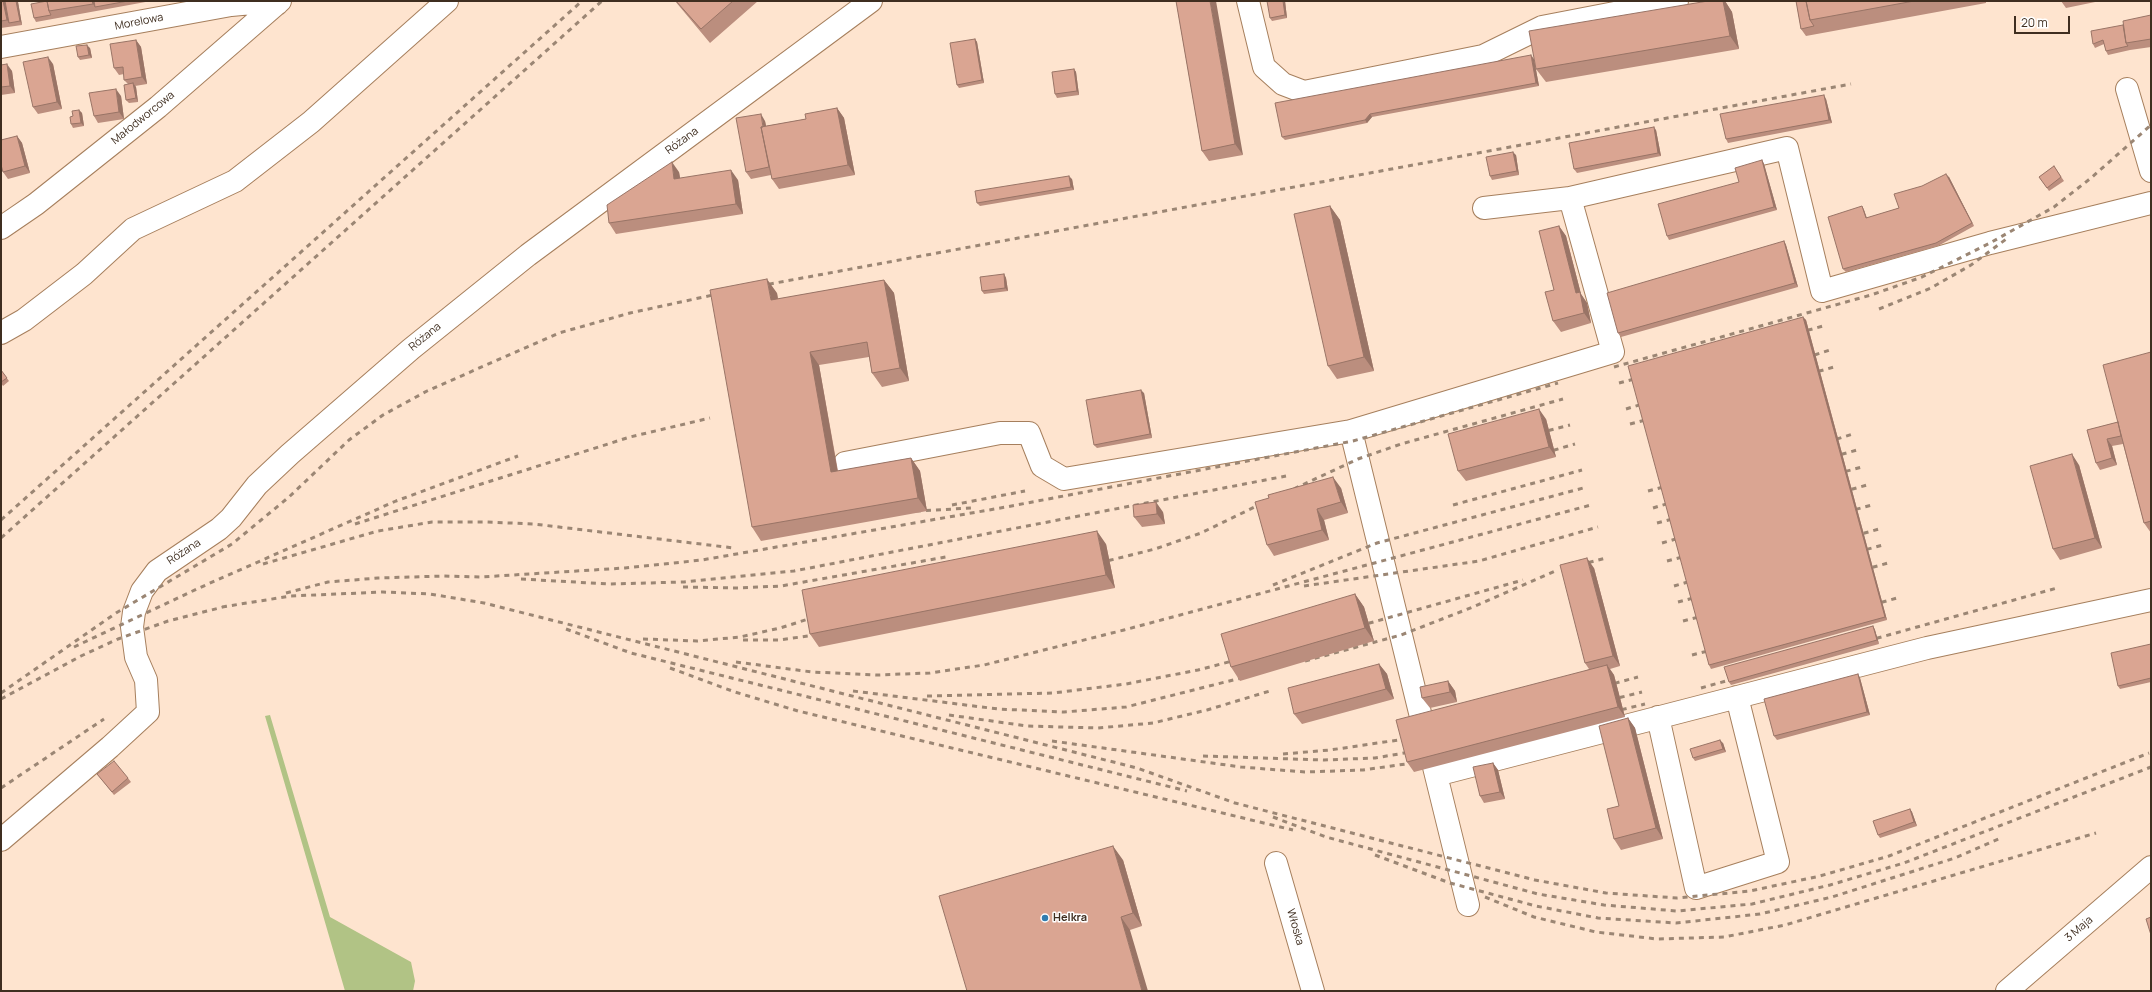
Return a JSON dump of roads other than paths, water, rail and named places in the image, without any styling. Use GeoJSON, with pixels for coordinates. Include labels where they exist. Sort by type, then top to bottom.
{"type":"FeatureCollection","features":[{"type":"Feature","properties":{"kind":"street"},"geometry":{"type":"LineString","coordinates":[[1,333],[24,320],[84,274],[133,229],[235,181],[311,122],[447,1]]}},
{"type":"Feature","properties":{"kind":"street","name":"Różana"},"geometry":{"type":"LineString","coordinates":[[1,840],[110,747],[148,712],[146,680],[136,657],[132,627],[134,612],[142,591],[157,571],[231,518],[257,484],[411,348],[516,265],[871,1]]}},
{"type":"Feature","properties":{"kind":"street"},"geometry":{"type":"LineString","coordinates":[[1248,1],[1264,67],[1283,84],[1304,92],[1483,56],[1542,26],[1677,1]]}},
{"type":"Feature","properties":{"kind":"street","name":"Morelowa"},"geometry":{"type":"LineString","coordinates":[[1,48],[231,5],[252,2],[278,2]]}},
{"type":"Feature","properties":{"kind":"street","name":"Małodworcowa"},"geometry":{"type":"LineString","coordinates":[[1,228],[36,204],[158,107],[278,2]]}},
{"type":"Feature","properties":{"kind":"street"},"geometry":{"type":"LineString","coordinates":[[2127,89],[2151,171]]}},
{"type":"Feature","properties":{"kind":"street"},"geometry":{"type":"LineString","coordinates":[[1484,208],[1570,198],[1787,148],[1822,291],[1990,243],[2151,203]]}},
{"type":"Feature","properties":{"kind":"street"},"geometry":{"type":"LineString","coordinates":[[845,463],[1000,433],[1029,433],[1042,466],[1064,479],[1351,431],[1614,352],[1570,198]]}},
{"type":"Feature","properties":{"kind":"street"},"geometry":{"type":"LineString","coordinates":[[1351,431],[1423,725]]}},
{"type":"Feature","properties":{"kind":"street"},"geometry":{"type":"LineString","coordinates":[[1468,905],[1435,771],[1658,717],[1927,648],[2151,600]]}},
{"type":"Feature","properties":{"kind":"street"},"geometry":{"type":"LineString","coordinates":[[1658,717],[1696,888],[1778,862],[1737,697]]}},
{"type":"Feature","properties":{"kind":"street","name":"Włoska"},"geometry":{"type":"LineString","coordinates":[[1276,863],[1313,991]]}},
{"type":"Feature","properties":{"kind":"street","name":"3 Maja"},"geometry":{"type":"LineString","coordinates":[[2007,991],[2151,867]]}},
{"type":"Feature","properties":{"kind":"railway"},"geometry":{"type":"LineString","coordinates":[[1,520],[582,1]]}},
{"type":"Feature","properties":{"kind":"railway"},"geometry":{"type":"LineString","coordinates":[[1,538],[602,1]]}},
{"type":"Feature","properties":{"kind":"railway"},"geometry":{"type":"LineString","coordinates":[[759,286],[1851,84]]}},
{"type":"Feature","properties":{"kind":"railway"},"geometry":{"type":"LineString","coordinates":[[1614,367],[1871,295],[1922,277],[1990,243],[2054,207],[2091,178],[2151,125]]}},
{"type":"Feature","properties":{"kind":"railway"},"geometry":{"type":"LineString","coordinates":[[1879,309],[1931,288],[1971,265],[2009,237]]}},
{"type":"Feature","properties":{"kind":"railway"},"geometry":{"type":"LineString","coordinates":[[1,693],[116,613],[232,544],[289,497],[349,440],[383,415],[427,391],[559,333],[630,313],[722,293]]}},
{"type":"Feature","properties":{"kind":"railway"},"geometry":{"type":"LineString","coordinates":[[1798,333],[1823,326]]}},
{"type":"Feature","properties":{"kind":"railway"},"geometry":{"type":"LineString","coordinates":[[1805,358],[1830,350]]}},
{"type":"Feature","properties":{"kind":"railway"},"geometry":{"type":"LineString","coordinates":[[1809,374],[1834,367]]}},
{"type":"Feature","properties":{"kind":"railway"},"geometry":{"type":"LineString","coordinates":[[1619,383],[1642,377]]}},
{"type":"Feature","properties":{"kind":"railway"},"geometry":{"type":"LineString","coordinates":[[286,593],[328,582],[378,578],[444,576],[481,577],[625,568],[702,560],[1006,507],[1353,441],[1558,383]]}},
{"type":"Feature","properties":{"kind":"railway"},"geometry":{"type":"LineString","coordinates":[[1285,493],[1358,459],[1401,444],[1563,399]]}},
{"type":"Feature","properties":{"kind":"railway"},"geometry":{"type":"LineString","coordinates":[[1626,409],[1649,402]]}},
{"type":"Feature","properties":{"kind":"railway"},"geometry":{"type":"LineString","coordinates":[[355,524],[630,437],[710,418]]}},
{"type":"Feature","properties":{"kind":"railway"},"geometry":{"type":"LineString","coordinates":[[1630,424],[1653,418]]}},
{"type":"Feature","properties":{"kind":"railway"},"geometry":{"type":"LineString","coordinates":[[1539,433],[1570,425]]}},
{"type":"Feature","properties":{"kind":"railway"},"geometry":{"type":"LineString","coordinates":[[1827,442],[1853,434]]}},
{"type":"Feature","properties":{"kind":"railway"},"geometry":{"type":"LineString","coordinates":[[1544,453],[1575,444]]}},
{"type":"Feature","properties":{"kind":"railway"},"geometry":{"type":"LineString","coordinates":[[1832,457],[1857,450]]}},
{"type":"Feature","properties":{"kind":"railway"},"geometry":{"type":"LineString","coordinates":[[74,647],[199,588],[396,501],[518,456]]}},
{"type":"Feature","properties":{"kind":"railway"},"geometry":{"type":"LineString","coordinates":[[1836,474],[1862,467]]}},
{"type":"Feature","properties":{"kind":"railway"},"geometry":{"type":"LineString","coordinates":[[1453,505],[1582,470]]}},
{"type":"Feature","properties":{"kind":"railway"},"geometry":{"type":"LineString","coordinates":[[521,579],[609,584],[684,582],[794,571],[1286,476]]}},
{"type":"Feature","properties":{"kind":"railway"},"geometry":{"type":"LineString","coordinates":[[1648,491],[1671,485]]}},
{"type":"Feature","properties":{"kind":"railway"},"geometry":{"type":"LineString","coordinates":[[1842,492],[1867,485]]}},
{"type":"Feature","properties":{"kind":"railway"},"geometry":{"type":"LineString","coordinates":[[1273,585],[1377,543],[1587,487]]}},
{"type":"Feature","properties":{"kind":"railway"},"geometry":{"type":"LineString","coordinates":[[952,505],[1025,491]]}},
{"type":"Feature","properties":{"kind":"railway"},"geometry":{"type":"LineString","coordinates":[[1099,563],[1155,549],[1201,533],[1267,501]]}},
{"type":"Feature","properties":{"kind":"railway"},"geometry":{"type":"LineString","coordinates":[[1653,508],[1676,501]]}},
{"type":"Feature","properties":{"kind":"railway"},"geometry":{"type":"LineString","coordinates":[[736,662],[812,672],[877,675],[930,673],[984,665],[1124,630],[1591,505]]}},
{"type":"Feature","properties":{"kind":"railway"},"geometry":{"type":"LineString","coordinates":[[1846,512],[1872,505]]}},
{"type":"Feature","properties":{"kind":"railway"},"geometry":{"type":"LineString","coordinates":[[916,511],[972,508]]}},
{"type":"Feature","properties":{"kind":"railway"},"geometry":{"type":"LineString","coordinates":[[1657,523],[1680,517]]}},
{"type":"Feature","properties":{"kind":"railway"},"geometry":{"type":"LineString","coordinates":[[263,564],[378,531],[432,522],[534,524],[734,548]]}},
{"type":"Feature","properties":{"kind":"railway"},"geometry":{"type":"LineString","coordinates":[[1304,586],[1479,561],[1598,527]]}},
{"type":"Feature","properties":{"kind":"railway"},"geometry":{"type":"LineString","coordinates":[[1854,536],[1879,529]]}},
{"type":"Feature","properties":{"kind":"railway"},"geometry":{"type":"LineString","coordinates":[[1662,543],[1686,536]]}},
{"type":"Feature","properties":{"kind":"railway"},"geometry":{"type":"LineString","coordinates":[[1857,552],[1883,545]]}},
{"type":"Feature","properties":{"kind":"railway"},"geometry":{"type":"LineString","coordinates":[[1667,561],[1690,555]]}},
{"type":"Feature","properties":{"kind":"railway"},"geometry":{"type":"LineString","coordinates":[[683,587],[739,588],[781,586],[946,557]]}},
{"type":"Feature","properties":{"kind":"railway"},"geometry":{"type":"LineString","coordinates":[[1579,565],[1606,558]]}},
{"type":"Feature","properties":{"kind":"railway"},"geometry":{"type":"LineString","coordinates":[[1863,570],[1888,563]]}},
{"type":"Feature","properties":{"kind":"railway"},"geometry":{"type":"LineString","coordinates":[[1305,661],[1401,635],[1473,607],[1555,571]]}},
{"type":"Feature","properties":{"kind":"railway"},"geometry":{"type":"LineString","coordinates":[[1674,586],[1698,579]]}},
{"type":"Feature","properties":{"kind":"railway"},"geometry":{"type":"LineString","coordinates":[[1359,626],[1523,580]]}},
{"type":"Feature","properties":{"kind":"railway"},"geometry":{"type":"LineString","coordinates":[[1867,641],[2057,588]]}},
{"type":"Feature","properties":{"kind":"railway"},"geometry":{"type":"LineString","coordinates":[[222,607],[291,596],[383,592],[430,594],[484,603],[1137,768],[1235,803],[1535,880],[1606,893],[1677,898],[1750,891],[1820,876],[1889,856],[2149,753]]}},
{"type":"Feature","properties":{"kind":"railway"},"geometry":{"type":"LineString","coordinates":[[1678,602],[1701,596]]}},
{"type":"Feature","properties":{"kind":"railway"},"geometry":{"type":"LineString","coordinates":[[1872,605],[1897,598]]}},
{"type":"Feature","properties":{"kind":"railway"},"geometry":{"type":"LineString","coordinates":[[1,699],[81,656],[118,639],[168,621],[227,606]]}},
{"type":"Feature","properties":{"kind":"railway"},"geometry":{"type":"LineString","coordinates":[[1683,621],[1707,615]]}},
{"type":"Feature","properties":{"kind":"railway"},"geometry":{"type":"LineString","coordinates":[[643,639],[697,641],[740,637],[780,628],[818,616]]}},
{"type":"Feature","properties":{"kind":"railway"},"geometry":{"type":"LineString","coordinates":[[566,629],[631,653],[1187,791]]}},
{"type":"Feature","properties":{"kind":"railway"},"geometry":{"type":"LineString","coordinates":[[743,640],[779,640],[822,634]]}},
{"type":"Feature","properties":{"kind":"railway"},"geometry":{"type":"LineString","coordinates":[[1692,655],[1716,649]]}},
{"type":"Feature","properties":{"kind":"railway"},"geometry":{"type":"LineString","coordinates":[[927,696],[1053,693],[1126,684],[1198,670],[1240,659]]}},
{"type":"Feature","properties":{"kind":"railway"},"geometry":{"type":"LineString","coordinates":[[670,668],[735,692],[798,711],[1293,830]]}},
{"type":"Feature","properties":{"kind":"railway"},"geometry":{"type":"LineString","coordinates":[[853,691],[998,709],[1064,712],[1126,707],[1249,676]]}},
{"type":"Feature","properties":{"kind":"railway"},"geometry":{"type":"LineString","coordinates":[[1605,686],[1638,677]]}},
{"type":"Feature","properties":{"kind":"railway"},"geometry":{"type":"LineString","coordinates":[[1701,688],[1740,677]]}},
{"type":"Feature","properties":{"kind":"railway"},"geometry":{"type":"LineString","coordinates":[[949,715],[1027,726],[1098,728],[1153,723],[1207,710],[1273,690]]}},
{"type":"Feature","properties":{"kind":"railway"},"geometry":{"type":"LineString","coordinates":[[1610,700],[1642,692]]}},
{"type":"Feature","properties":{"kind":"railway"},"geometry":{"type":"LineString","coordinates":[[1612,712],[1645,704]]}},
{"type":"Feature","properties":{"kind":"railway"},"geometry":{"type":"LineString","coordinates":[[1,788],[104,719]]}},
{"type":"Feature","properties":{"kind":"railway"},"geometry":{"type":"LineString","coordinates":[[1283,754],[1330,750],[1412,738]]}},
{"type":"Feature","properties":{"kind":"railway"},"geometry":{"type":"LineString","coordinates":[[1052,741],[1241,767],[1305,772],[1363,770],[1420,762]]}},
{"type":"Feature","properties":{"kind":"railway"},"geometry":{"type":"LineString","coordinates":[[1203,756],[1324,760],[1375,758],[1416,751]]}},
{"type":"Feature","properties":{"kind":"railway"},"geometry":{"type":"LineString","coordinates":[[1273,817],[1326,837],[1538,894],[1604,905],[1677,911],[1752,904],[1830,885],[1904,863],[2151,767]]}},
{"type":"Feature","properties":{"kind":"railway"},"geometry":{"type":"LineString","coordinates":[[1485,897],[1534,917],[1596,932],[1657,939],[1724,937],[1785,925],[2096,833]]}},
{"type":"Feature","properties":{"kind":"railway"},"geometry":{"type":"LineString","coordinates":[[1375,855],[1450,883],[1536,906],[1598,918],[1676,923],[1760,914],[1832,897],[1955,858],[2001,838]]}},
{"type":"Feature","properties":{"kind":"place","name":"Helkra"},"geometry":{"type":"Point","coordinates":[1045,918]}}]}
